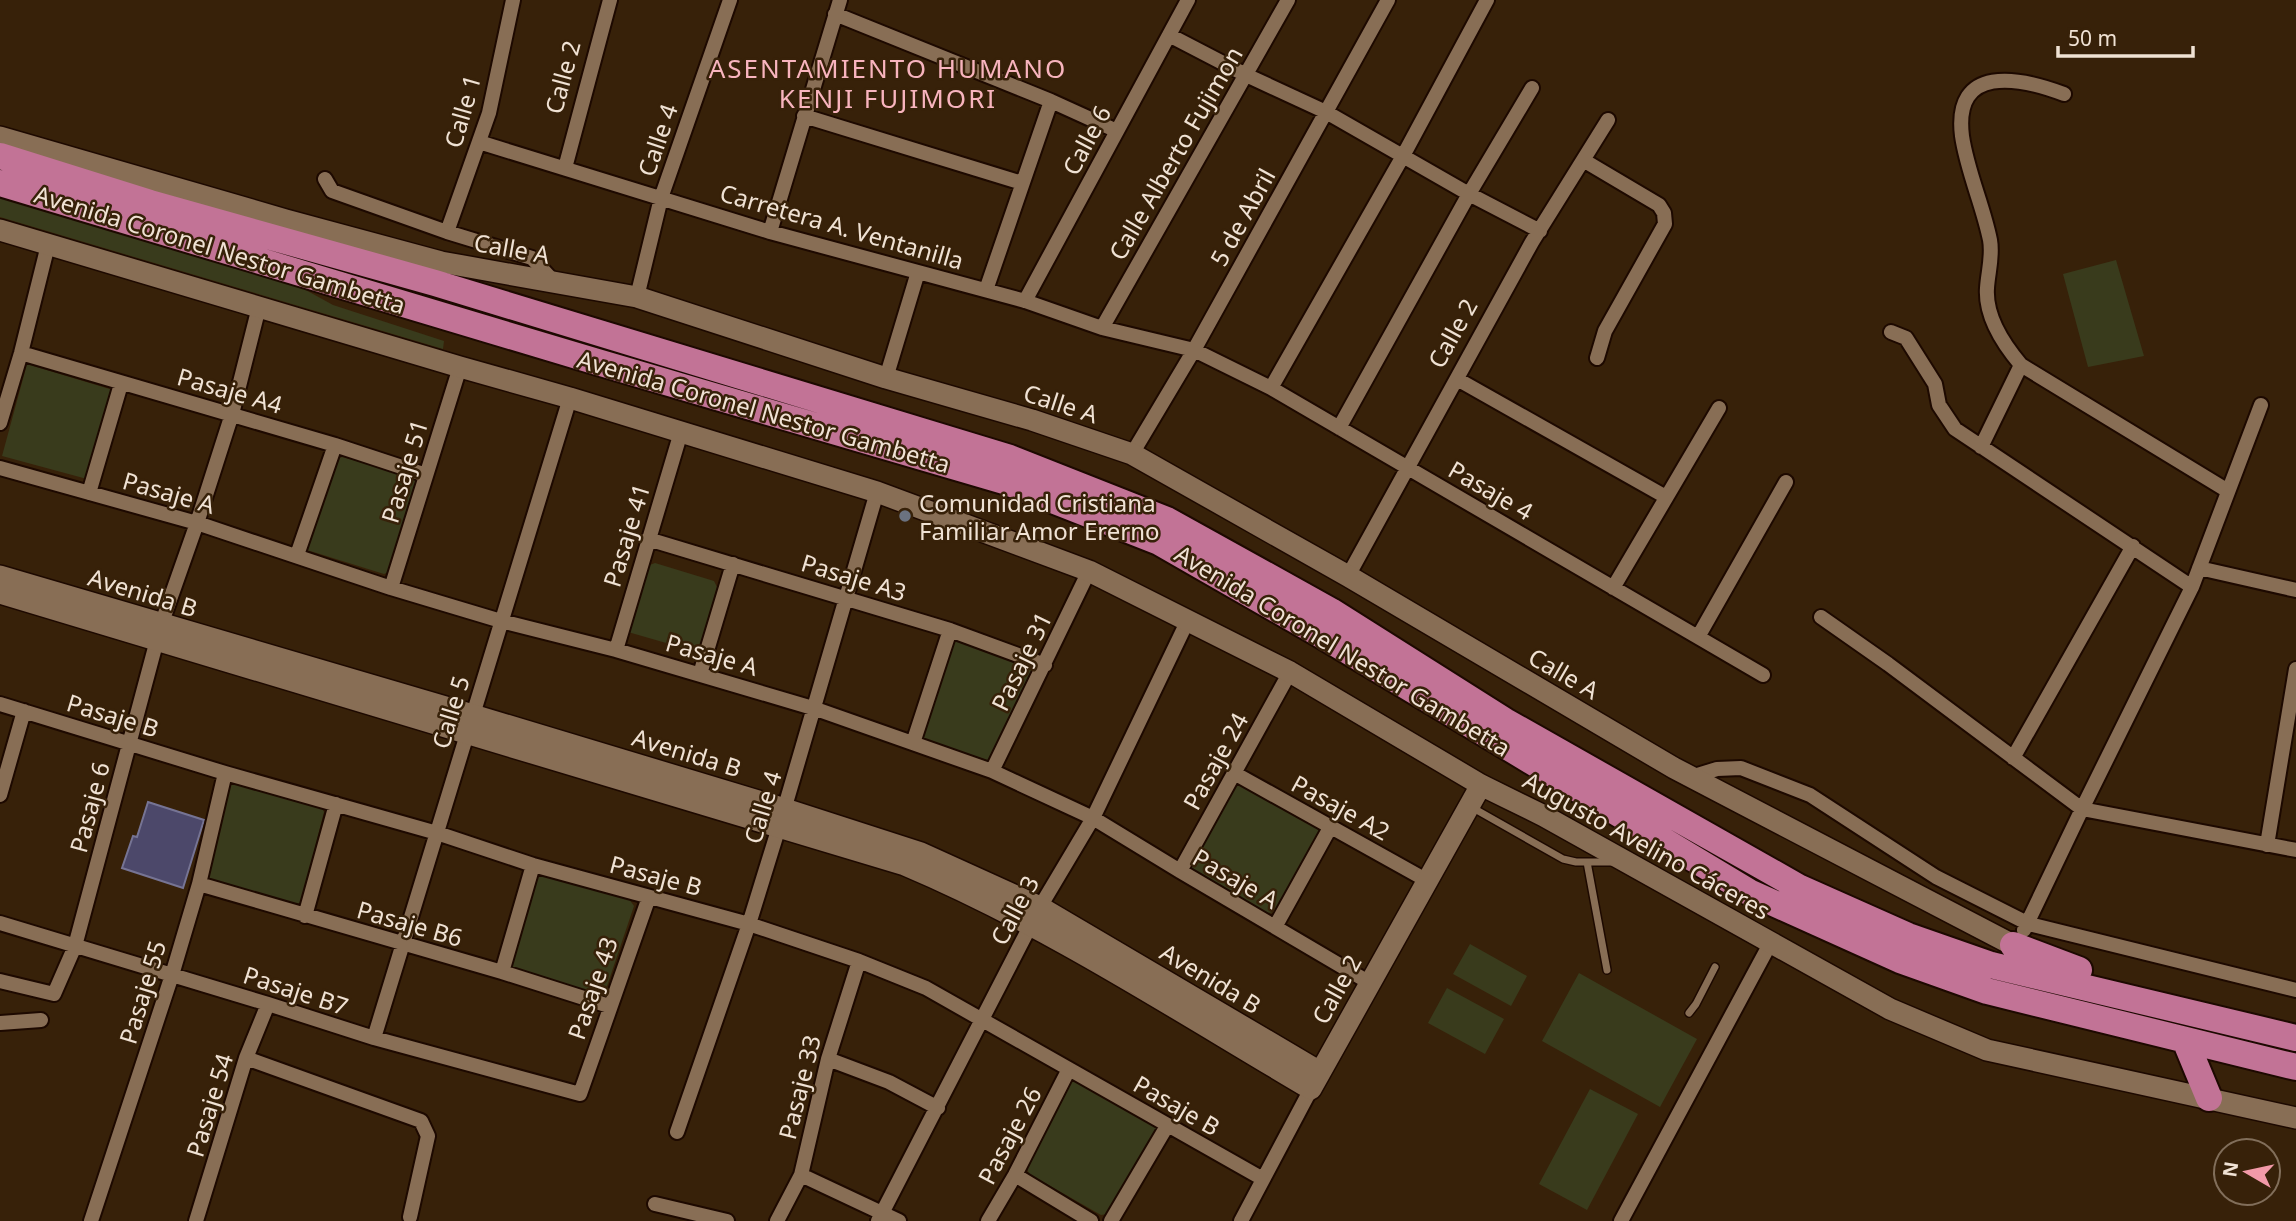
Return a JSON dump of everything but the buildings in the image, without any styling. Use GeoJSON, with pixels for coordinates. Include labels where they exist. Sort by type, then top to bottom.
{"type":"FeatureCollection","features":[{"type":"Feature","properties":{"kind":"highway","name":"Avenida Coronel Nestor Gambetta"},"geometry":{"type":"LineString","coordinates":[[0,156],[150,203],[435,283],[1010,458],[1167,520],[1331,611],[1505,721],[1800,888],[1909,936],[1991,965],[2296,1038]]}},
{"type":"Feature","properties":{"kind":"highway","name":"Avenida Coronel Nestor Gambetta"},"geometry":{"type":"LineString","coordinates":[[0,183],[1004,481],[1159,542],[1318,633],[1749,892],[1900,960],[1987,991],[2296,1067]]}},
{"type":"Feature","properties":{"kind":"highway"},"geometry":{"type":"LineString","coordinates":[[2013,946],[2114,982],[2153,1005]]}},
{"type":"Feature","properties":{"kind":"highway"},"geometry":{"type":"LineString","coordinates":[[2185,1040],[2209,1098]]}},
{"type":"Feature","properties":{"kind":"street","name":"Calle 1"},"geometry":{"type":"LineString","coordinates":[[447,232],[489,113],[513,0]]}},
{"type":"Feature","properties":{"kind":"street","name":"Calle 2"},"geometry":{"type":"LineString","coordinates":[[565,168],[610,0]]}},
{"type":"Feature","properties":{"kind":"street","name":"Calle 4"},"geometry":{"type":"LineString","coordinates":[[637,298],[661,198],[730,0]]}},
{"type":"Feature","properties":{"kind":"street","name":"Calle 6"},"geometry":{"type":"LineString","coordinates":[[1025,301],[1188,0]]}},
{"type":"Feature","properties":{"kind":"street","name":"Calle Alberto Fujimon"},"geometry":{"type":"LineString","coordinates":[[1102,328],[1288,0]]}},
{"type":"Feature","properties":{"kind":"street","name":"5 de Abril"},"geometry":{"type":"LineString","coordinates":[[1132,454],[1194,350],[1388,0]]}},
{"type":"Feature","properties":{"kind":"street"},"geometry":{"type":"LineString","coordinates":[[1271,388],[1403,156],[1487,0]]}},
{"type":"Feature","properties":{"kind":"street"},"geometry":{"type":"LineString","coordinates":[[769,232],[837,7],[1117,131]]}},
{"type":"Feature","properties":{"kind":"street"},"geometry":{"type":"LineString","coordinates":[[1169,35],[1326,112],[1469,194],[1540,231]]}},
{"type":"Feature","properties":{"kind":"street"},"geometry":{"type":"LineString","coordinates":[[2064,94],[2031,84],[1998,80],[1977,86],[1967,95],[1962,119],[1964,144],[1991,243],[1987,290],[1991,315],[2002,338],[2021,365],[2228,491]]}},
{"type":"Feature","properties":{"kind":"street"},"geometry":{"type":"LineString","coordinates":[[1339,429],[1469,194],[1532,88]]}},
{"type":"Feature","properties":{"kind":"street"},"geometry":{"type":"LineString","coordinates":[[986,290],[1051,101]]}},
{"type":"Feature","properties":{"kind":"street"},"geometry":{"type":"LineString","coordinates":[[804,116],[1022,183]]}},
{"type":"Feature","properties":{"kind":"street","name":"Calle 2"},"geometry":{"type":"LineString","coordinates":[[1348,576],[1540,231],[1608,120]]}},
{"type":"Feature","properties":{"kind":"street","name":"Calle A"},"geometry":{"type":"LineString","coordinates":[[0,137],[441,262],[637,298],[886,378],[1032,420],[1132,454],[1348,576],[1691,777],[2013,946]]}},
{"type":"Feature","properties":{"kind":"street","name":"Carretera A. Ventanilla"},"geometry":{"type":"LineString","coordinates":[[479,142],[769,232],[1025,301],[1102,328],[1194,350]]}},
{"type":"Feature","properties":{"kind":"street"},"geometry":{"type":"LineString","coordinates":[[1583,160],[1659,205],[1664,213],[1665,224],[1605,331],[1597,358]]}},
{"type":"Feature","properties":{"kind":"street"},"geometry":{"type":"LineString","coordinates":[[325,179],[332,191],[447,232],[532,258],[554,282]]}},
{"type":"Feature","properties":{"kind":"street","name":"Augusto Avelino Cáceres"},"geometry":{"type":"LineString","coordinates":[[0,230],[570,398],[877,492],[1089,571],[1290,672],[1481,785],[1544,816],[1890,1009],[1987,1050],[2296,1118]]}},
{"type":"Feature","properties":{"kind":"street"},"geometry":{"type":"LineString","coordinates":[[0,423],[48,245]]}},
{"type":"Feature","properties":{"kind":"street"},"geometry":{"type":"LineString","coordinates":[[886,378],[918,272]]}},
{"type":"Feature","properties":{"kind":"street","name":"Pasaje 6"},"geometry":{"type":"LineString","coordinates":[[0,981],[54,994],[75,946],[159,633],[232,414],[259,307]]}},
{"type":"Feature","properties":{"kind":"street"},"geometry":{"type":"LineString","coordinates":[[1891,332],[1906,338],[1935,384],[1939,405],[1955,429],[2133,545],[2192,587]]}},
{"type":"Feature","properties":{"kind":"street","name":"Pasaje 4"},"geometry":{"type":"LineString","coordinates":[[1194,350],[1271,388],[1763,675]]}},
{"type":"Feature","properties":{"kind":"street","name":"Pasaje A4"},"geometry":{"type":"LineString","coordinates":[[21,353],[335,444],[426,475]]}},
{"type":"Feature","properties":{"kind":"street"},"geometry":{"type":"LineString","coordinates":[[1981,447],[2021,365]]}},
{"type":"Feature","properties":{"kind":"street","name":"Pasaje 51"},"geometry":{"type":"LineString","coordinates":[[391,588],[460,367]]}},
{"type":"Feature","properties":{"kind":"street"},"geometry":{"type":"LineString","coordinates":[[1457,379],[1666,497]]}},
{"type":"Feature","properties":{"kind":"street"},"geometry":{"type":"LineString","coordinates":[[89,493],[121,384]]}},
{"type":"Feature","properties":{"kind":"street","name":"Calle 5"},"geometry":{"type":"LineString","coordinates":[[373,1038],[570,398]]}},
{"type":"Feature","properties":{"kind":"street"},"geometry":{"type":"LineString","coordinates":[[2013,946],[2029,924],[2081,809],[2192,587],[2261,405]]}},
{"type":"Feature","properties":{"kind":"street"},"geometry":{"type":"LineString","coordinates":[[1614,587],[1718,408]]}},
{"type":"Feature","properties":{"kind":"street","name":"Pasaje 41"},"geometry":{"type":"LineString","coordinates":[[616,650],[681,432]]}},
{"type":"Feature","properties":{"kind":"street"},"geometry":{"type":"LineString","coordinates":[[297,555],[335,444]]}},
{"type":"Feature","properties":{"kind":"street","name":"Pasaje A"},"geometry":{"type":"LineString","coordinates":[[0,468],[197,523],[391,588],[501,621],[616,650],[816,709],[992,771],[1093,818],[1370,983]]}},
{"type":"Feature","properties":{"kind":"street"},"geometry":{"type":"LineString","coordinates":[[1698,637],[1786,482]]}},
{"type":"Feature","properties":{"kind":"street","name":"Calle 4"},"geometry":{"type":"LineString","coordinates":[[677,1132],[749,924],[816,709],[845,598],[877,492]]}},
{"type":"Feature","properties":{"kind":"street","name":"Pasaje A3"},"geometry":{"type":"LineString","coordinates":[[648,539],[950,630],[1045,665]]}},
{"type":"Feature","properties":{"kind":"street"},"geometry":{"type":"LineString","coordinates":[[2013,758],[2133,545]]}},
{"type":"Feature","properties":{"kind":"street"},"geometry":{"type":"LineString","coordinates":[[700,674],[733,564]]}},
{"type":"Feature","properties":{"kind":"street"},"geometry":{"type":"LineString","coordinates":[[2199,568],[2296,590]]}},
{"type":"Feature","properties":{"kind":"street","name":"Pasaje 31"},"geometry":{"type":"LineString","coordinates":[[992,771],[1089,571]]}},
{"type":"Feature","properties":{"kind":"street","name":"Avenida B"},"geometry":{"type":"LineString","coordinates":[[0,576],[159,633]]}},
{"type":"Feature","properties":{"kind":"street","name":"Avenida B"},"geometry":{"type":"LineString","coordinates":[[0,593],[159,633],[782,818],[921,853],[1036,916],[1315,1081]]}},
{"type":"Feature","properties":{"kind":"street"},"geometry":{"type":"LineString","coordinates":[[1821,617],[2081,809],[2296,850]]}},
{"type":"Feature","properties":{"kind":"street","name":"Calle 3"},"geometry":{"type":"LineString","coordinates":[[881,1217],[1036,916],[1093,818],[1188,620]]}},
{"type":"Feature","properties":{"kind":"street"},"geometry":{"type":"LineString","coordinates":[[913,743],[950,630]]}},
{"type":"Feature","properties":{"kind":"street"},"geometry":{"type":"LineString","coordinates":[[2267,845],[2296,669]]}},
{"type":"Feature","properties":{"kind":"street","name":"Pasaje 24"},"geometry":{"type":"LineString","coordinates":[[1180,872],[1290,672]]}},
{"type":"Feature","properties":{"kind":"street","name":"Pasaje B"},"geometry":{"type":"LineString","coordinates":[[0,704],[225,774],[437,833],[533,865],[749,924],[859,961],[926,988],[1263,1179]]}},
{"type":"Feature","properties":{"kind":"street"},"geometry":{"type":"LineString","coordinates":[[0,795],[24,711]]}},
{"type":"Feature","properties":{"kind":"street"},"geometry":{"type":"LineString","coordinates":[[1691,777],[1717,769],[1741,768],[1810,795],[1936,877],[2029,924],[2296,990]]}},
{"type":"Feature","properties":{"kind":"street","name":"Pasaje A2"},"geometry":{"type":"LineString","coordinates":[[1234,773],[1426,880]]}},
{"type":"Feature","properties":{"kind":"street","name":"Pasaje 55"},"geometry":{"type":"LineString","coordinates":[[91,1221],[172,975],[199,884],[225,774]]}},
{"type":"Feature","properties":{"kind":"street","name":"Calle 2"},"geometry":{"type":"LineString","coordinates":[[1241,1221],[1315,1081],[1481,785]]}},
{"type":"Feature","properties":{"kind":"street"},"geometry":{"type":"LineString","coordinates":[[306,916],[336,804]]}},
{"type":"Feature","properties":{"kind":"street"},"geometry":{"type":"LineString","coordinates":[[1275,927],[1331,827]]}},
{"type":"Feature","properties":{"kind":"street"},"geometry":{"type":"LineString","coordinates":[[502,972],[533,865]]}},
{"type":"Feature","properties":{"kind":"street","name":"Pasaje B6"},"geometry":{"type":"LineString","coordinates":[[199,884],[609,1006]]}},
{"type":"Feature","properties":{"kind":"street","name":"Pasaje 43"},"geometry":{"type":"LineString","coordinates":[[580,1094],[649,897]]}},
{"type":"Feature","properties":{"kind":"street","name":"Pasaje B7"},"geometry":{"type":"LineString","coordinates":[[0,923],[373,1038],[580,1094]]}},
{"type":"Feature","properties":{"kind":"street"},"geometry":{"type":"LineString","coordinates":[[1621,1221],[1772,942]]}},
{"type":"Feature","properties":{"kind":"street","name":"Pasaje 33"},"geometry":{"type":"LineString","coordinates":[[777,1221],[801,1175],[828,1059],[859,961]]}},
{"type":"Feature","properties":{"kind":"street","name":"Pasaje 54"},"geometry":{"type":"LineString","coordinates":[[196,1221],[246,1058],[268,1004]]}},
{"type":"Feature","properties":{"kind":"street"},"geometry":{"type":"LineString","coordinates":[[0,1023],[41,1020]]}},
{"type":"Feature","properties":{"kind":"street"},"geometry":{"type":"LineString","coordinates":[[246,1058],[421,1121],[428,1136],[410,1217]]}},
{"type":"Feature","properties":{"kind":"street"},"geometry":{"type":"LineString","coordinates":[[828,1059],[889,1082],[938,1108]]}},
{"type":"Feature","properties":{"kind":"street","name":"Pasaje 26"},"geometry":{"type":"LineString","coordinates":[[988,1221],[1015,1175],[1069,1069]]}},
{"type":"Feature","properties":{"kind":"street"},"geometry":{"type":"LineString","coordinates":[[1111,1221],[1167,1126]]}},
{"type":"Feature","properties":{"kind":"street"},"geometry":{"type":"LineString","coordinates":[[801,1175],[881,1217],[899,1221]]}},
{"type":"Feature","properties":{"kind":"street"},"geometry":{"type":"LineString","coordinates":[[1015,1175],[1091,1221]]}},
{"type":"Feature","properties":{"kind":"street"},"geometry":{"type":"LineString","coordinates":[[655,1204],[727,1221]]}},
{"type":"Feature","properties":{"kind":"lane"},"geometry":{"type":"LineString","coordinates":[[1469,806],[1563,859],[1587,862],[1625,861]]}},
{"type":"Feature","properties":{"kind":"lane"},"geometry":{"type":"LineString","coordinates":[[1587,862],[1607,970]]}},
{"type":"Feature","properties":{"kind":"lane"},"geometry":{"type":"LineString","coordinates":[[1689,1013],[1715,967]]}},
{"type":"Feature","properties":{"kind":"green space"},"geometry":{"type":"Polygon","coordinates":[[[0,196],[293,283],[333,305],[444,341],[443,349],[0,217],[0,196]]]}},
{"type":"Feature","properties":{"kind":"green space"},"geometry":{"type":"Polygon","coordinates":[[[2116,260],[2144,356],[2088,367],[2063,274],[2116,260]]]}},
{"type":"Feature","properties":{"kind":"green space"},"geometry":{"type":"Polygon","coordinates":[[[27,364],[113,390],[87,479],[2,456],[27,364]]]}},
{"type":"Feature","properties":{"kind":"green space"},"geometry":{"type":"Polygon","coordinates":[[[342,457],[417,478],[417,486],[391,571],[384,574],[307,550],[307,543],[337,459],[342,457]]]}},
{"type":"Feature","properties":{"kind":"green space"},"geometry":{"type":"Polygon","coordinates":[[[655,563],[714,581],[717,587],[700,646],[694,651],[628,632],[647,566],[655,563]]]}},
{"type":"Feature","properties":{"kind":"green space"},"geometry":{"type":"Polygon","coordinates":[[[959,639],[1036,668],[993,762],[919,738],[953,640],[959,639]]]}},
{"type":"Feature","properties":{"kind":"green space"},"geometry":{"type":"Polygon","coordinates":[[[229,781],[321,806],[324,812],[301,903],[295,904],[205,878],[229,781]]]}},
{"type":"Feature","properties":{"kind":"green space"},"geometry":{"type":"Polygon","coordinates":[[[1236,783],[1241,783],[1318,826],[1320,837],[1275,912],[1267,913],[1194,874],[1191,864],[1236,783]]]}},
{"type":"Feature","properties":{"kind":"green space"},"geometry":{"type":"Polygon","coordinates":[[[542,873],[629,899],[634,906],[605,992],[599,995],[517,972],[510,962],[535,877],[542,873]]]}},
{"type":"Feature","properties":{"kind":"green space"},"geometry":{"type":"Polygon","coordinates":[[[1470,944],[1527,976],[1511,1006],[1453,974],[1470,944]]]}},
{"type":"Feature","properties":{"kind":"green space"},"geometry":{"type":"Polygon","coordinates":[[[1579,973],[1697,1039],[1660,1107],[1542,1041],[1579,973]]]}},
{"type":"Feature","properties":{"kind":"green space"},"geometry":{"type":"Polygon","coordinates":[[[1447,988],[1504,1019],[1485,1054],[1428,1023],[1447,988]]]}},
{"type":"Feature","properties":{"kind":"green space"},"geometry":{"type":"Polygon","coordinates":[[[1077,1079],[1157,1127],[1108,1214],[1101,1215],[1029,1174],[1027,1168],[1072,1081],[1077,1079]]]}},
{"type":"Feature","properties":{"kind":"green space"},"geometry":{"type":"Polygon","coordinates":[[[1590,1089],[1638,1114],[1587,1210],[1539,1184],[1590,1089]]]}},
{"type":"Feature","properties":{"kind":"place","name":"Comunidad Cristiana Familiar Amor Ererno"},"geometry":{"type":"Point","coordinates":[905,516]}},
{"type":"Feature","properties":{"kind":"district","name":"ASENTAMIENTO HUMANO KENJI FUJIMORI"},"geometry":{"type":"Point","coordinates":[888,83]}}]}
